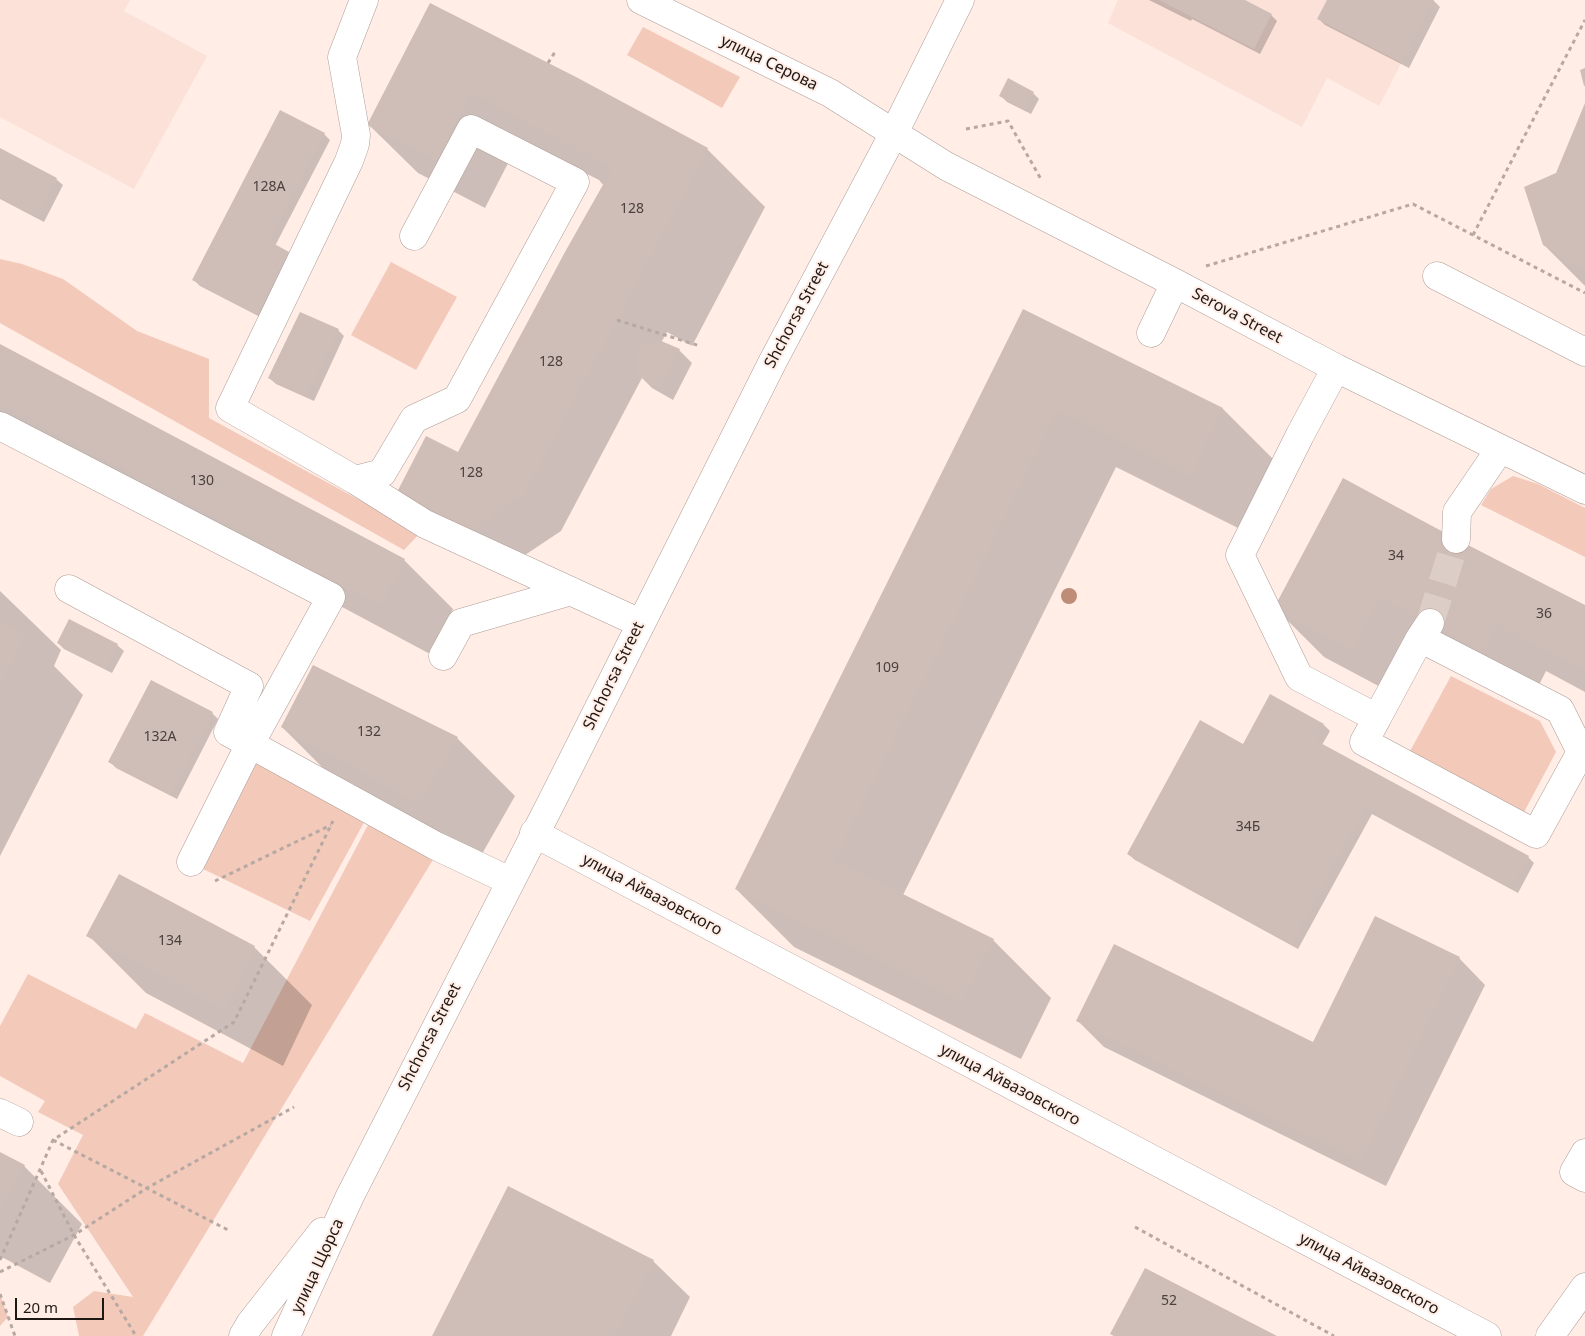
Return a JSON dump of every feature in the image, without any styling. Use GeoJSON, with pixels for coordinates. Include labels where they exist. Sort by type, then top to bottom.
{"type":"FeatureCollection","features":[{"type":"Feature","properties":{"kind":"street"},"geometry":{"type":"LineString","coordinates":[[364,0],[342,57],[356,135],[355,144],[284,321],[230,408],[355,480],[424,524],[640,623]]}},
{"type":"Feature","properties":{"kind":"street","name":"улица Серова"},"geometry":{"type":"LineString","coordinates":[[640,0],[830,93],[894,133]]}},
{"type":"Feature","properties":{"kind":"street","name":"Shchorsa Street"},"geometry":{"type":"LineString","coordinates":[[243,1336],[250,1324],[350,1196],[553,799],[773,361],[894,133],[960,0]]}},
{"type":"Feature","properties":{"kind":"street"},"geometry":{"type":"LineString","coordinates":[[355,480],[382,473],[414,418],[457,399],[575,182],[471,129],[414,236]]}},
{"type":"Feature","properties":{"kind":"street","name":"Serova Street"},"geometry":{"type":"LineString","coordinates":[[894,133],[946,166],[1336,368],[1585,490]]}},
{"type":"Feature","properties":{"kind":"street"},"geometry":{"type":"LineString","coordinates":[[1437,276],[1585,352]]}},
{"type":"Feature","properties":{"kind":"street"},"geometry":{"type":"LineString","coordinates":[[1151,333],[1175,283]]}},
{"type":"Feature","properties":{"kind":"street"},"geometry":{"type":"LineString","coordinates":[[1336,368],[1240,555],[1299,677],[1377,718]]}},
{"type":"Feature","properties":{"kind":"street"},"geometry":{"type":"LineString","coordinates":[[0,426],[331,597],[250,744],[191,862]]}},
{"type":"Feature","properties":{"kind":"street"},"geometry":{"type":"LineString","coordinates":[[1456,539],[1457,512],[1500,449]]}},
{"type":"Feature","properties":{"kind":"street"},"geometry":{"type":"LineString","coordinates":[[69,589],[249,686],[228,732],[436,846],[510,881]]}},
{"type":"Feature","properties":{"kind":"street"},"geometry":{"type":"LineString","coordinates":[[443,656],[461,624],[571,591]]}},
{"type":"Feature","properties":{"kind":"street"},"geometry":{"type":"LineString","coordinates":[[1425,631],[1560,710],[1581,752],[1536,834],[1364,742],[1377,718],[1425,631]]}},
{"type":"Feature","properties":{"kind":"street","name":"улица Айвазовского"},"geometry":{"type":"LineString","coordinates":[[534,834],[1486,1336]]}},
{"type":"Feature","properties":{"kind":"street"},"geometry":{"type":"LineString","coordinates":[[1585,1153],[1574,1172],[1585,1178]]}},
{"type":"Feature","properties":{"kind":"street","name":"улица Щорса"},"geometry":{"type":"LineString","coordinates":[[286,1336],[350,1196]]}},
{"type":"Feature","properties":{"kind":"street"},"geometry":{"type":"LineString","coordinates":[[1550,1336],[1585,1287]]}},
{"type":"Feature","properties":{"kind":"path"},"geometry":{"type":"LineString","coordinates":[[1473,235],[1585,20]]}},
{"type":"Feature","properties":{"kind":"path"},"geometry":{"type":"LineString","coordinates":[[548,63],[554,52]]}},
{"type":"Feature","properties":{"kind":"path"},"geometry":{"type":"LineString","coordinates":[[966,129],[1008,121],[1041,180],[1049,185]]}},
{"type":"Feature","properties":{"kind":"path"},"geometry":{"type":"LineString","coordinates":[[1202,268],[1413,204],[1585,293]]}},
{"type":"Feature","properties":{"kind":"path"},"geometry":{"type":"LineString","coordinates":[[617,320],[700,346]]}},
{"type":"Feature","properties":{"kind":"path"},"geometry":{"type":"LineString","coordinates":[[0,1260],[54,1140],[234,1022],[335,817]]}},
{"type":"Feature","properties":{"kind":"path"},"geometry":{"type":"LineString","coordinates":[[207,884],[331,825]]}},
{"type":"Feature","properties":{"kind":"path"},"geometry":{"type":"LineString","coordinates":[[0,1272],[74,1235],[148,1188],[294,1107]]}},
{"type":"Feature","properties":{"kind":"path"},"geometry":{"type":"LineString","coordinates":[[54,1140],[230,1232]]}},
{"type":"Feature","properties":{"kind":"path"},"geometry":{"type":"LineString","coordinates":[[41,1171],[74,1235],[136,1336]]}},
{"type":"Feature","properties":{"kind":"path"},"geometry":{"type":"LineString","coordinates":[[1135,1227],[1334,1336]]}},
{"type":"Feature","properties":{"kind":"path"},"geometry":{"type":"LineString","coordinates":[[0,1294],[15,1336]]}},
{"type":"Feature","properties":{"kind":"shaded area"},"geometry":{"type":"Polygon","coordinates":[[[0,0],[130,0],[124,11],[207,56],[134,189],[0,117],[0,0]]]}},
{"type":"Feature","properties":{"kind":"shaded area"},"geometry":{"type":"Polygon","coordinates":[[[1118,0],[1434,0],[1379,106],[1327,78],[1302,127],[1108,23],[1118,0]]]}},
{"type":"Feature","properties":{"kind":"shaded area"},"geometry":{"type":"Polygon","coordinates":[[[643,27],[740,77],[722,108],[627,55],[643,27]]]}},
{"type":"Feature","properties":{"kind":"shaded area"},"geometry":{"type":"Polygon","coordinates":[[[0,259],[22,264],[63,279],[137,331],[209,359],[209,418],[420,533],[404,550],[0,323],[0,259]]]}},
{"type":"Feature","properties":{"kind":"shaded area"},"geometry":{"type":"Polygon","coordinates":[[[391,262],[457,297],[416,370],[351,335],[391,262]]]}},
{"type":"Feature","properties":{"kind":"shaded area"},"geometry":{"type":"Polygon","coordinates":[[[1513,476],[1538,484],[1585,508],[1585,557],[1481,505],[1491,489],[1513,476]]]}},
{"type":"Feature","properties":{"kind":"shaded area"},"geometry":{"type":"Polygon","coordinates":[[[1451,676],[1540,721],[1556,752],[1523,814],[1409,753],[1451,676]]]}},
{"type":"Feature","properties":{"kind":"shaded area"},"geometry":{"type":"Polygon","coordinates":[[[252,753],[367,817],[310,921],[197,866],[252,753]]]}},
{"type":"Feature","properties":{"kind":"shaded area"},"geometry":{"type":"Polygon","coordinates":[[[368,825],[434,858],[143,1336],[79,1336],[73,1307],[94,1291],[133,1297],[58,1184],[83,1135],[38,1112],[45,1101],[0,1076],[0,1026],[28,974],[136,1029],[145,1013],[243,1063],[368,825]]]}},
{"type":"Feature","properties":{"kind":"shaded area"},"geometry":{"type":"Polygon","coordinates":[[[0,1294],[8,1317],[0,1326],[0,1294]]]}},
{"type":"Feature","properties":{"kind":"building"},"geometry":{"type":"Polygon","coordinates":[[[1159,0],[1245,0],[1272,14],[1254,49],[1159,0]]]}},
{"type":"Feature","properties":{"kind":"building"},"geometry":{"type":"Polygon","coordinates":[[[1327,0],[1434,0],[1402,63],[1317,19],[1327,0]]]}},
{"type":"Feature","properties":{"kind":"building"},"geometry":{"type":"Polygon","coordinates":[[[430,3],[576,77],[708,148],[524,494],[466,533],[395,496],[426,436],[458,452],[565,252],[613,167],[471,92],[436,160],[367,125],[430,3]]]}},
{"type":"Feature","properties":{"kind":"building"},"geometry":{"type":"Polygon","coordinates":[[[1585,68],[1585,86],[1584,86],[1580,70],[1585,68]]]}},
{"type":"Feature","properties":{"kind":"building"},"geometry":{"type":"Polygon","coordinates":[[[1008,78],[1034,92],[1025,109],[999,96],[1008,78]]]}},
{"type":"Feature","properties":{"kind":"building"},"geometry":{"type":"Polygon","coordinates":[[[1585,103],[1585,270],[1543,245],[1524,187],[1556,173],[1585,103]]]}},
{"type":"Feature","properties":{"kind":"building"},"geometry":{"type":"Polygon","coordinates":[[[280,110],[325,133],[269,241],[289,252],[257,314],[192,280],[280,110]]]}},
{"type":"Feature","properties":{"kind":"building"},"geometry":{"type":"Polygon","coordinates":[[[0,148],[57,178],[37,216],[0,197],[0,148]]]}},
{"type":"Feature","properties":{"kind":"building"},"geometry":{"type":"Polygon","coordinates":[[[1023,309],[1223,408],[1190,476],[1058,410],[834,860],[994,939],[962,1002],[735,889],[1023,309]]]}},
{"type":"Feature","properties":{"kind":"building"},"geometry":{"type":"Polygon","coordinates":[[[300,312],[339,329],[307,395],[268,378],[300,312]]]}},
{"type":"Feature","properties":{"kind":"building"},"geometry":{"type":"Polygon","coordinates":[[[659,340],[680,349],[659,388],[638,375],[636,361],[640,347],[659,340]]]}},
{"type":"Feature","properties":{"kind":"building"},"geometry":{"type":"Polygon","coordinates":[[[0,344],[405,559],[381,606],[0,403],[0,344]]]}},
{"type":"Feature","properties":{"kind":"building"},"geometry":{"type":"Polygon","coordinates":[[[1343,478],[1456,539],[1585,605],[1585,670],[1497,624],[1483,651],[1380,597],[1352,650],[1274,608],[1343,478]]]}},
{"type":"Feature","properties":{"kind":"building"},"geometry":{"type":"Polygon","coordinates":[[[69,619],[118,644],[106,668],[57,643],[69,619]]]}},
{"type":"Feature","properties":{"kind":"building"},"geometry":{"type":"Polygon","coordinates":[[[0,623],[25,636],[0,686],[0,623]]]}},
{"type":"Feature","properties":{"kind":"building"},"geometry":{"type":"Polygon","coordinates":[[[313,665],[458,737],[419,804],[281,727],[313,665]]]}},
{"type":"Feature","properties":{"kind":"building"},"geometry":{"type":"Polygon","coordinates":[[[151,680],[213,712],[171,794],[108,762],[151,680]]]}},
{"type":"Feature","properties":{"kind":"building"},"geometry":{"type":"Polygon","coordinates":[[[1270,694],[1324,724],[1315,740],[1529,856],[1511,888],[1365,808],[1292,943],[1127,854],[1200,720],[1243,744],[1270,694]]]}},
{"type":"Feature","properties":{"kind":"building"},"geometry":{"type":"Polygon","coordinates":[[[119,874],[255,946],[225,1009],[86,936],[119,874]]]}},
{"type":"Feature","properties":{"kind":"building"},"geometry":{"type":"Polygon","coordinates":[[[1375,916],[1460,957],[1360,1161],[1076,1021],[1114,944],[1313,1042],[1375,916]]]}},
{"type":"Feature","properties":{"kind":"building"},"geometry":{"type":"Polygon","coordinates":[[[0,1152],[25,1165],[0,1211],[0,1152]]]}},
{"type":"Feature","properties":{"kind":"building"},"geometry":{"type":"Polygon","coordinates":[[[508,1186],[654,1260],[615,1336],[432,1336],[508,1186]]]}},
{"type":"Feature","properties":{"kind":"building"},"geometry":{"type":"Polygon","coordinates":[[[1145,1268],[1277,1336],[1114,1336],[1110,1334],[1145,1268]]]}},
{"type":"Feature","properties":{"kind":"tunnel"},"geometry":{"type":"LineString","coordinates":[[1430,623],[1456,539]]}}]}
